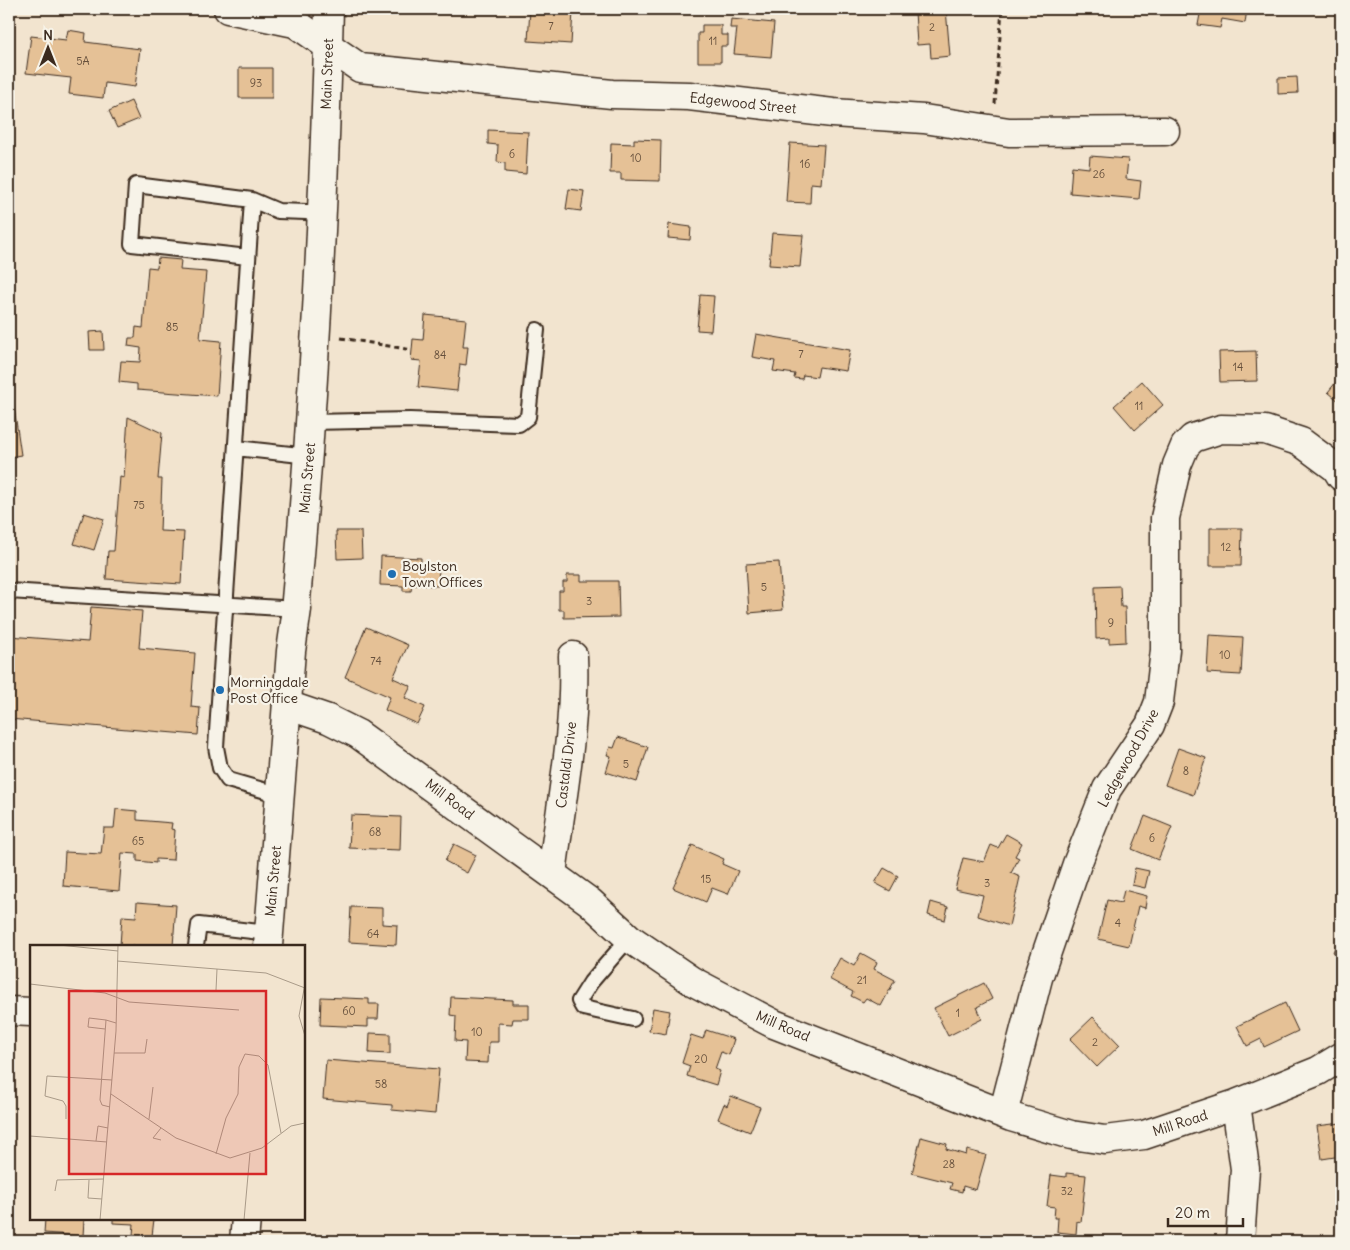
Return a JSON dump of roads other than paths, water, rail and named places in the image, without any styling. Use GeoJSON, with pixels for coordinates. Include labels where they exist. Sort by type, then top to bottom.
{"type":"FeatureCollection","features":[{"type":"Feature","properties":{"kind":"street","name":"Edgewood Street"},"geometry":{"type":"LineString","coordinates":[[228,9],[296,23],[360,68],[412,75],[612,94],[689,96],[832,113],[924,118],[1009,132],[1165,132]]}},
{"type":"Feature","properties":{"kind":"street","name":"Main Street"},"geometry":{"type":"LineString","coordinates":[[268,939],[309,456],[323,216],[329,9]]}},
{"type":"Feature","properties":{"kind":"street","name":"Ledgewood Drive"},"geometry":{"type":"LineString","coordinates":[[1003,1114],[1038,978],[1077,864],[1107,789],[1150,724],[1159,702],[1165,650],[1165,518],[1177,465],[1185,446],[1193,438],[1221,429],[1265,430],[1302,442],[1336,468],[1341,476]]}},
{"type":"Feature","properties":{"kind":"street","name":"Castaldi Drive"},"geometry":{"type":"LineString","coordinates":[[552,874],[572,720],[575,685],[573,656]]}},
{"type":"Feature","properties":{"kind":"street","name":"Mill Road"},"geometry":{"type":"LineString","coordinates":[[287,705],[328,719],[358,734],[590,902],[628,938],[692,981],[774,1024],[1003,1114],[1071,1135],[1105,1140],[1144,1134],[1236,1104],[1318,1071],[1341,1056]]}},
{"type":"Feature","properties":{"kind":"street"},"geometry":{"type":"LineString","coordinates":[[9,1010],[30,1012]]}},
{"type":"Feature","properties":{"kind":"street"},"geometry":{"type":"LineString","coordinates":[[1236,1104],[1245,1169],[1240,1241]]}},
{"type":"Feature","properties":{"kind":"street"},"geometry":{"type":"LineString","coordinates":[[244,1241],[246,1220]]}},
{"type":"Feature","properties":{"kind":"lane"},"geometry":{"type":"LineString","coordinates":[[248,257],[132,244],[136,185],[252,200],[278,211],[306,212],[323,216]]}},
{"type":"Feature","properties":{"kind":"lane"},"geometry":{"type":"LineString","coordinates":[[252,200],[216,748],[220,768],[228,780],[280,795]]}},
{"type":"Feature","properties":{"kind":"lane"},"geometry":{"type":"LineString","coordinates":[[311,422],[410,420],[519,424],[528,417],[537,330]]}},
{"type":"Feature","properties":{"kind":"lane"},"geometry":{"type":"LineString","coordinates":[[236,448],[309,456]]}},
{"type":"Feature","properties":{"kind":"lane"},"geometry":{"type":"LineString","coordinates":[[9,591],[297,609]]}},
{"type":"Feature","properties":{"kind":"lane"},"geometry":{"type":"LineString","coordinates":[[196,945],[199,925],[268,939]]}},
{"type":"Feature","properties":{"kind":"lane"},"geometry":{"type":"LineString","coordinates":[[628,938],[591,982],[579,1001],[583,1008],[632,1019]]}},
{"type":"Feature","properties":{"kind":"place","name":"Boylston Town Offices"},"geometry":{"type":"Point","coordinates":[392,574]}},
{"type":"Feature","properties":{"kind":"place","name":"Morningdale Post Office"},"geometry":{"type":"Point","coordinates":[220,690]}}]}
